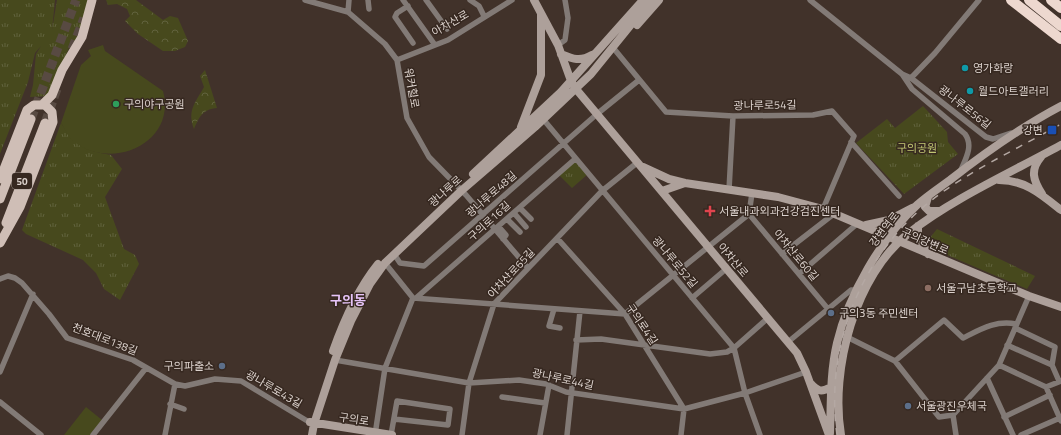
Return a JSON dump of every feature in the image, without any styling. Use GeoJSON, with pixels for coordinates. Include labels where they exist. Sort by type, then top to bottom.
{"type":"FeatureCollection","features":[{"type":"Feature","properties":{"kind":"highway"},"geometry":{"type":"LineString","coordinates":[[1011,0],[1061,39]]}},
{"type":"Feature","properties":{"kind":"highway"},"geometry":{"type":"LineString","coordinates":[[1029,0],[1061,26]]}},
{"type":"Feature","properties":{"kind":"highway"},"geometry":{"type":"LineString","coordinates":[[1051,0],[1061,8]]}},
{"type":"Feature","properties":{"kind":"main road"},"geometry":{"type":"LineString","coordinates":[[534,0],[558,45],[569,77]]}},
{"type":"Feature","properties":{"kind":"main road"},"geometry":{"type":"LineString","coordinates":[[605,43],[609,32],[635,0]]}},
{"type":"Feature","properties":{"kind":"main road","name":"광나루로"},"geometry":{"type":"LineString","coordinates":[[307,435],[345,319],[365,281],[390,251],[576,89],[597,67],[605,43],[643,0]]}},
{"type":"Feature","properties":{"kind":"main road","name":"광나루로"},"geometry":{"type":"LineString","coordinates":[[312,435],[311,423],[351,321],[370,284],[384,263],[520,130],[569,77],[602,53],[651,0]]}},
{"type":"Feature","properties":{"kind":"main road"},"geometry":{"type":"LineString","coordinates":[[597,67],[615,50],[659,0]]}},
{"type":"Feature","properties":{"kind":"main road"},"geometry":{"type":"LineString","coordinates":[[0,179],[25,112],[31,106],[43,104],[52,95],[62,70],[82,37],[91,2]]}},
{"type":"Feature","properties":{"kind":"main road"},"geometry":{"type":"LineString","coordinates":[[520,130],[541,74],[541,12]]}},
{"type":"Feature","properties":{"kind":"main road"},"geometry":{"type":"LineString","coordinates":[[561,54],[578,60],[602,53]]}},
{"type":"Feature","properties":{"kind":"main road","name":"아차산로"},"geometry":{"type":"LineString","coordinates":[[569,77],[576,89],[797,354],[806,372],[830,435]]}},
{"type":"Feature","properties":{"kind":"main road"},"geometry":{"type":"LineString","coordinates":[[0,243],[20,207],[53,122],[52,95]]}},
{"type":"Feature","properties":{"kind":"main road"},"geometry":{"type":"LineString","coordinates":[[43,104],[50,109],[53,115]]}},
{"type":"Feature","properties":{"kind":"main road","name":"강변역로"},"geometry":{"type":"LineString","coordinates":[[830,435],[831,387],[837,342],[848,308],[856,290],[874,258],[917,205],[984,153],[1061,106]]}},
{"type":"Feature","properties":{"kind":"main road"},"geometry":{"type":"LineString","coordinates":[[0,199],[31,119]]}},
{"type":"Feature","properties":{"kind":"main road","name":"50"},"geometry":{"type":"LineString","coordinates":[[0,238],[44,124]]}},
{"type":"Feature","properties":{"kind":"main road","name":"강변역로"},"geometry":{"type":"LineString","coordinates":[[841,435],[838,407],[839,379],[847,337],[858,306],[868,286],[888,254],[899,242],[940,211],[1061,145]]}},
{"type":"Feature","properties":{"kind":"main road"},"geometry":{"type":"LineString","coordinates":[[1043,155],[1033,169],[1035,183],[1043,196]]}},
{"type":"Feature","properties":{"kind":"main road"},"geometry":{"type":"LineString","coordinates":[[640,164],[669,179],[685,183]]}},
{"type":"Feature","properties":{"kind":"main road"},"geometry":{"type":"LineString","coordinates":[[997,180],[1015,180],[1043,196],[1061,210]]}},
{"type":"Feature","properties":{"kind":"main road","name":"구의강변로"},"geometry":{"type":"LineString","coordinates":[[662,191],[685,183],[799,202],[823,209],[861,224],[899,242],[1029,296],[1061,307]]}},
{"type":"Feature","properties":{"kind":"main road"},"geometry":{"type":"LineString","coordinates":[[928,197],[925,207],[929,211],[940,211]]}},
{"type":"Feature","properties":{"kind":"main road"},"geometry":{"type":"LineString","coordinates":[[861,224],[889,220],[917,205]]}},
{"type":"Feature","properties":{"kind":"main road"},"geometry":{"type":"LineString","coordinates":[[906,218],[904,224],[908,229],[916,228],[928,254]]}},
{"type":"Feature","properties":{"kind":"main road"},"geometry":{"type":"LineString","coordinates":[[809,382],[817,390],[822,391],[831,387]]}},
{"type":"Feature","properties":{"kind":"main road","name":"구의로"},"geometry":{"type":"LineString","coordinates":[[311,423],[375,434],[391,435]]}},
{"type":"Feature","properties":{"kind":"street","name":"워커힐로"},"geometry":{"type":"LineString","coordinates":[[305,0],[348,12],[385,44],[397,60],[407,118],[410,127],[429,157],[460,189],[482,216],[497,228],[502,239],[528,268]]}},
{"type":"Feature","properties":{"kind":"street"},"geometry":{"type":"LineString","coordinates":[[348,12],[349,0]]}},
{"type":"Feature","properties":{"kind":"street"},"geometry":{"type":"LineString","coordinates":[[368,0],[369,9]]}},
{"type":"Feature","properties":{"kind":"street"},"geometry":{"type":"LineString","coordinates":[[403,0],[435,45]]}},
{"type":"Feature","properties":{"kind":"street"},"geometry":{"type":"LineString","coordinates":[[426,0],[447,29]]}},
{"type":"Feature","properties":{"kind":"street"},"geometry":{"type":"LineString","coordinates":[[470,0],[480,6],[484,16]]}},
{"type":"Feature","properties":{"kind":"street","name":"아차산로"},"geometry":{"type":"LineString","coordinates":[[397,60],[448,40],[484,16],[512,0]]}},
{"type":"Feature","properties":{"kind":"street"},"geometry":{"type":"LineString","coordinates":[[558,45],[564,40],[568,18],[565,0]]}},
{"type":"Feature","properties":{"kind":"street","name":"광나루로56길"},"geometry":{"type":"LineString","coordinates":[[810,0],[902,74],[911,78],[986,137],[992,139],[1020,130]]}},
{"type":"Feature","properties":{"kind":"street"},"geometry":{"type":"LineString","coordinates":[[911,78],[935,53],[979,0]]}},
{"type":"Feature","properties":{"kind":"street"},"geometry":{"type":"LineString","coordinates":[[408,6],[397,13],[395,17],[413,43]]}},
{"type":"Feature","properties":{"kind":"street","name":"광나루로54길"},"geometry":{"type":"LineString","coordinates":[[615,50],[666,112],[733,116],[813,115],[832,111],[854,136],[851,142]]}},
{"type":"Feature","properties":{"kind":"street","name":"광나루로56길"},"geometry":{"type":"LineString","coordinates":[[902,74],[912,89],[968,138],[967,158],[959,173]]}},
{"type":"Feature","properties":{"kind":"street"},"geometry":{"type":"LineString","coordinates":[[597,114],[639,80]]}},
{"type":"Feature","properties":{"kind":"street","name":"광나루로48길"},"geometry":{"type":"LineString","coordinates":[[394,254],[400,263],[424,266],[597,114]]}},
{"type":"Feature","properties":{"kind":"street"},"geometry":{"type":"LineString","coordinates":[[729,190],[733,116]]}},
{"type":"Feature","properties":{"kind":"street","name":"광나루로52길"},"geometry":{"type":"LineString","coordinates":[[543,119],[734,348],[745,393],[760,435]]}},
{"type":"Feature","properties":{"kind":"street"},"geometry":{"type":"LineString","coordinates":[[823,209],[851,142],[899,196]]}},
{"type":"Feature","properties":{"kind":"street","name":"구의로16길"},"geometry":{"type":"LineString","coordinates":[[375,434],[385,368],[414,298],[497,228],[575,159]]}},
{"type":"Feature","properties":{"kind":"street","name":"아차산로65길"},"geometry":{"type":"LineString","coordinates":[[462,435],[469,383],[494,304],[602,191],[640,164]]}},
{"type":"Feature","properties":{"kind":"street"},"geometry":{"type":"LineString","coordinates":[[384,263],[414,298],[625,314],[748,214],[752,193]]}},
{"type":"Feature","properties":{"kind":"street"},"geometry":{"type":"LineString","coordinates":[[520,208],[531,219]]}},
{"type":"Feature","properties":{"kind":"street"},"geometry":{"type":"LineString","coordinates":[[514,213],[526,227]]}},
{"type":"Feature","properties":{"kind":"street","name":"아차산로60길"},"geometry":{"type":"LineString","coordinates":[[748,214],[828,309]]}},
{"type":"Feature","properties":{"kind":"street"},"geometry":{"type":"LineString","coordinates":[[782,254],[835,214]]}},
{"type":"Feature","properties":{"kind":"street"},"geometry":{"type":"LineString","coordinates":[[507,219],[520,232]]}},
{"type":"Feature","properties":{"kind":"street"},"geometry":{"type":"LineString","coordinates":[[799,274],[861,224]]}},
{"type":"Feature","properties":{"kind":"street","name":"구의로4길"},"geometry":{"type":"LineString","coordinates":[[557,238],[625,314],[684,409]]}},
{"type":"Feature","properties":{"kind":"street"},"geometry":{"type":"LineString","coordinates":[[692,298],[726,269]]}},
{"type":"Feature","properties":{"kind":"street","name":"천호대로138길"},"geometry":{"type":"LineString","coordinates":[[0,279],[8,276],[15,278],[33,294],[67,338],[133,360],[175,384]]}},
{"type":"Feature","properties":{"kind":"street"},"geometry":{"type":"LineString","coordinates":[[788,342],[851,290],[856,290]]}},
{"type":"Feature","properties":{"kind":"street"},"geometry":{"type":"LineString","coordinates":[[0,372],[33,294]]}},
{"type":"Feature","properties":{"kind":"street"},"geometry":{"type":"LineString","coordinates":[[847,337],[895,361],[939,417],[953,415],[999,365],[1029,296]]}},
{"type":"Feature","properties":{"kind":"street"},"geometry":{"type":"LineString","coordinates":[[554,309],[549,326],[560,328]]}},
{"type":"Feature","properties":{"kind":"street"},"geometry":{"type":"LineString","coordinates":[[566,435],[580,311]]}},
{"type":"Feature","properties":{"kind":"street"},"geometry":{"type":"LineString","coordinates":[[576,340],[600,340],[710,354],[727,352],[734,348],[768,318]]}},
{"type":"Feature","properties":{"kind":"street"},"geometry":{"type":"LineString","coordinates":[[895,361],[944,320],[963,338],[984,327],[1004,322],[1015,326],[1055,347],[1052,365],[1060,381],[1046,387]]}},
{"type":"Feature","properties":{"kind":"street"},"geometry":{"type":"LineString","coordinates":[[1007,345],[1052,365]]}},
{"type":"Feature","properties":{"kind":"street","name":"광나루로44길"},"geometry":{"type":"LineString","coordinates":[[335,360],[469,383],[518,380],[549,385],[570,392],[684,409],[745,393],[806,372]]}},
{"type":"Feature","properties":{"kind":"street"},"geometry":{"type":"LineString","coordinates":[[999,365],[1046,387],[1060,420],[1021,435]]}},
{"type":"Feature","properties":{"kind":"street"},"geometry":{"type":"LineString","coordinates":[[93,435],[146,368]]}},
{"type":"Feature","properties":{"kind":"street"},"geometry":{"type":"LineString","coordinates":[[987,378],[1012,435]]}},
{"type":"Feature","properties":{"kind":"street","name":"광나루로43길"},"geometry":{"type":"LineString","coordinates":[[175,384],[185,386],[215,379],[241,380],[311,423]]}},
{"type":"Feature","properties":{"kind":"street"},"geometry":{"type":"LineString","coordinates":[[165,435],[175,384]]}},
{"type":"Feature","properties":{"kind":"street"},"geometry":{"type":"LineString","coordinates":[[540,435],[549,385]]}},
{"type":"Feature","properties":{"kind":"street"},"geometry":{"type":"LineString","coordinates":[[1004,417],[1050,396]]}},
{"type":"Feature","properties":{"kind":"street"},"geometry":{"type":"LineString","coordinates":[[502,397],[545,403]]}},
{"type":"Feature","properties":{"kind":"street"},"geometry":{"type":"LineString","coordinates":[[391,435],[397,401],[450,409],[448,425],[394,419]]}},
{"type":"Feature","properties":{"kind":"street"},"geometry":{"type":"LineString","coordinates":[[0,402],[41,435]]}},
{"type":"Feature","properties":{"kind":"street"},"geometry":{"type":"LineString","coordinates":[[170,404],[184,409]]}},
{"type":"Feature","properties":{"kind":"street"},"geometry":{"type":"LineString","coordinates":[[681,435],[684,409]]}},
{"type":"Feature","properties":{"kind":"street"},"geometry":{"type":"LineString","coordinates":[[953,415],[956,435]]}},
{"type":"Feature","properties":{"kind":"green space"},"geometry":{"type":"Polygon","coordinates":[[[0,0],[55,0],[52,30],[57,0],[87,0],[88,15],[80,35],[69,48],[49,96],[30,97],[33,85],[36,54],[41,46],[35,53],[28,82],[0,154],[0,0]]]}},
{"type":"Feature","properties":{"kind":"green space"},"geometry":{"type":"Polygon","coordinates":[[[106,0],[136,0],[163,20],[170,16],[178,18],[188,41],[185,47],[175,51],[163,51],[138,34],[125,21],[130,16],[127,9],[117,4],[108,5],[106,0]]]}},
{"type":"Feature","properties":{"kind":"green space","name":"구의야구공원"},"geometry":{"type":"Polygon","coordinates":[[[103,45],[105,51],[163,91],[165,109],[160,125],[151,138],[138,147],[122,153],[105,154],[89,150],[73,141],[61,123],[81,65],[91,56],[88,50],[103,45]]]}},
{"type":"Feature","properties":{"kind":"green space"},"geometry":{"type":"Polygon","coordinates":[[[205,70],[217,108],[208,110],[202,114],[194,129],[191,117],[193,107],[204,87],[200,76],[205,70]]]}},
{"type":"Feature","properties":{"kind":"green space","name":"구의공원"},"geometry":{"type":"Polygon","coordinates":[[[923,106],[947,132],[948,142],[958,154],[904,194],[856,143],[887,119],[895,128],[923,106]]]}},
{"type":"Feature","properties":{"kind":"green space"},"geometry":{"type":"Polygon","coordinates":[[[61,123],[76,142],[87,149],[111,155],[122,169],[105,197],[124,249],[135,255],[139,264],[120,300],[104,289],[96,273],[83,260],[26,234],[22,230],[61,123]]]}},
{"type":"Feature","properties":{"kind":"green space"},"geometry":{"type":"Polygon","coordinates":[[[575,159],[588,174],[572,188],[558,174],[575,159]]]}},
{"type":"Feature","properties":{"kind":"green space"},"geometry":{"type":"Polygon","coordinates":[[[937,229],[1035,276],[1027,289],[933,249],[929,239],[937,229]]]}},
{"type":"Feature","properties":{"kind":"green space"},"geometry":{"type":"Polygon","coordinates":[[[86,407],[102,420],[90,435],[64,435],[86,407]]]}},
{"type":"Feature","properties":{"kind":"tunnel"},"geometry":{"type":"LineString","coordinates":[[31,119],[76,0]]}},
{"type":"Feature","properties":{"kind":"tunnel"},"geometry":{"type":"LineString","coordinates":[[72,49],[84,18]]}},
{"type":"Feature","properties":{"kind":"tunnel"},"geometry":{"type":"LineString","coordinates":[[45,123],[57,89]]}},
{"type":"Feature","properties":{"kind":"railway"},"geometry":{"type":"LineString","coordinates":[[837,435],[835,402],[836,370],[842,338],[852,307],[866,278],[883,251],[904,225],[928,203],[958,181],[1061,124]]}},
{"type":"Feature","properties":{"kind":"place","name":"영가화랑"},"geometry":{"type":"Point","coordinates":[965,68]}},
{"type":"Feature","properties":{"kind":"place","name":"월드아트갤러리"},"geometry":{"type":"Point","coordinates":[970,91]}},
{"type":"Feature","properties":{"kind":"place","name":"구의야구공원"},"geometry":{"type":"Point","coordinates":[116,104]}},
{"type":"Feature","properties":{"kind":"place","name":"강변"},"geometry":{"type":"Point","coordinates":[1052,130]}},
{"type":"Feature","properties":{"kind":"place","name":"서울내과외과건강검진센터"},"geometry":{"type":"Point","coordinates":[710,211]}},
{"type":"Feature","properties":{"kind":"place","name":"서울구남초등학교"},"geometry":{"type":"Point","coordinates":[928,288]}},
{"type":"Feature","properties":{"kind":"place","name":"구의3동 주민센터"},"geometry":{"type":"Point","coordinates":[831,313]}},
{"type":"Feature","properties":{"kind":"place","name":"구의파출소"},"geometry":{"type":"Point","coordinates":[222,366]}},
{"type":"Feature","properties":{"kind":"place","name":"서울광진우체국"},"geometry":{"type":"Point","coordinates":[908,406]}},
{"type":"Feature","properties":{"kind":"district","name":"구의동"},"geometry":{"type":"Point","coordinates":[348,300]}}]}
